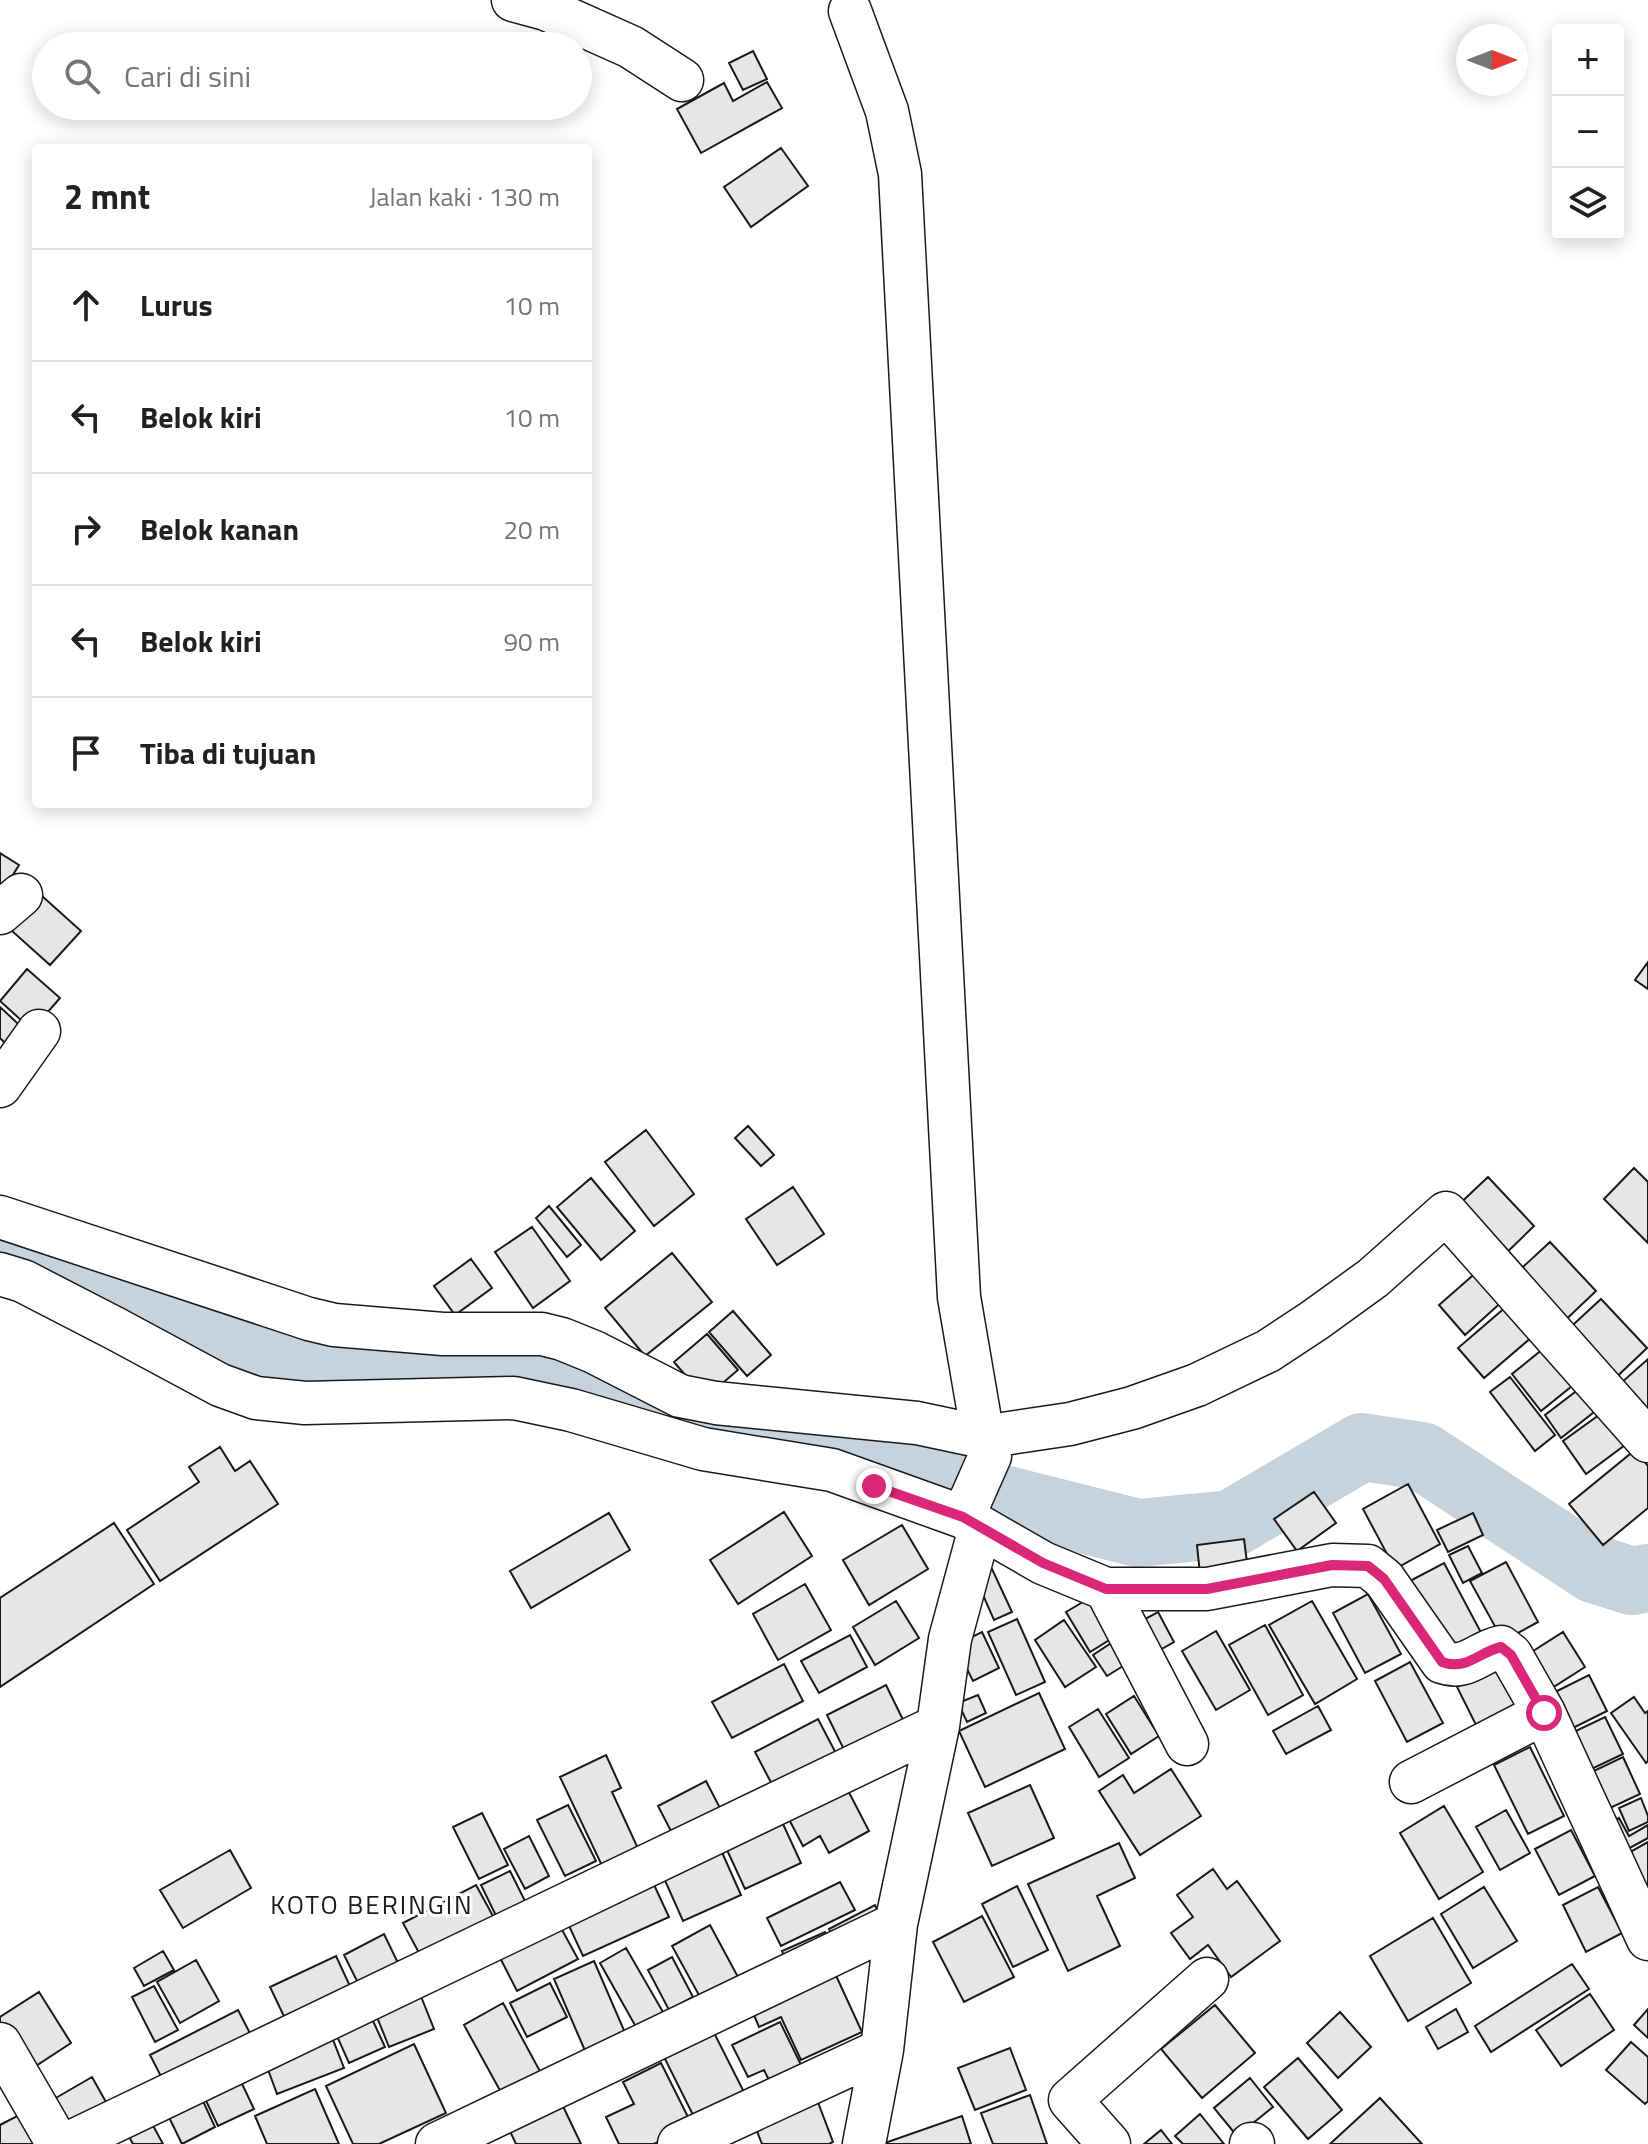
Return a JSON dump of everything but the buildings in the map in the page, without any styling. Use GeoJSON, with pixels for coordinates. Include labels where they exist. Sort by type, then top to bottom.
{"type":"FeatureCollection","features":[{"type":"Feature","properties":{"kind":"street"},"geometry":{"type":"LineString","coordinates":[[513,0],[546,9],[631,47],[682,80]]}},
{"type":"Feature","properties":{"kind":"street"},"geometry":{"type":"LineString","coordinates":[[850,11],[887,111],[900,174],[959,1297],[987,1446],[971,1515],[938,1726],[896,1924],[882,2050],[864,2144]]}},
{"type":"Feature","properties":{"kind":"street"},"geometry":{"type":"LineString","coordinates":[[0,1086],[39,1031]]}},
{"type":"Feature","properties":{"kind":"street"},"geometry":{"type":"LineString","coordinates":[[0,1217],[334,1325],[520,1338],[542,1334],[594,1352],[680,1396],[716,1403],[917,1423],[987,1446],[1132,1408],[1197,1385],[1268,1351],[1373,1278],[1446,1213],[1648,1441]]}},
{"type":"Feature","properties":{"kind":"street"},"geometry":{"type":"LineString","coordinates":[[0,1274],[23,1281],[220,1385],[256,1398],[305,1403],[515,1393],[703,1449],[832,1470],[971,1515],[1043,1563],[1106,1589],[1207,1589],[1332,1565],[1368,1566],[1384,1579],[1442,1662],[1452,1666],[1463,1665],[1501,1647],[1511,1655],[1544,1713],[1648,1939]]}},
{"type":"Feature","properties":{"kind":"street"},"geometry":{"type":"LineString","coordinates":[[515,1393],[520,1338]]}},
{"type":"Feature","properties":{"kind":"street"},"geometry":{"type":"LineString","coordinates":[[1106,1589],[1187,1744]]}},
{"type":"Feature","properties":{"kind":"street"},"geometry":{"type":"LineString","coordinates":[[1411,1782],[1544,1713]]}},
{"type":"Feature","properties":{"kind":"street"},"geometry":{"type":"LineString","coordinates":[[67,2144],[938,1726]]}},
{"type":"Feature","properties":{"kind":"street"},"geometry":{"type":"LineString","coordinates":[[437,2144],[896,1924]]}},
{"type":"Feature","properties":{"kind":"street"},"geometry":{"type":"LineString","coordinates":[[1109,2144],[1070,2100],[1207,1979]]}},
{"type":"Feature","properties":{"kind":"street"},"geometry":{"type":"LineString","coordinates":[[0,2044],[58,2144]]}},
{"type":"Feature","properties":{"kind":"street"},"geometry":{"type":"LineString","coordinates":[[679,2144],[882,2050]]}},
{"type":"Feature","properties":{"kind":"waterway"},"geometry":{"type":"LineString","coordinates":[[0,1240],[14,1243],[227,1349],[537,1359],[749,1435],[1138,1533],[1231,1524],[1362,1447],[1422,1456],[1594,1569],[1632,1581],[1648,1578]]}},
{"type":"Feature","properties":{"kind":"district","name":"KOTO BERINGIN"},"geometry":{"type":"Point","coordinates":[372,1905]}},
{"type":"Feature","properties":{"kind":"route"},"geometry":{"type":"LineString","coordinates":[[874,1486],[963,1517],[1043,1563],[1106,1589],[1207,1589],[1332,1565],[1368,1566],[1384,1579],[1442,1662],[1452,1666],[1463,1665],[1501,1647],[1511,1655],[1544,1713]]}}]}
